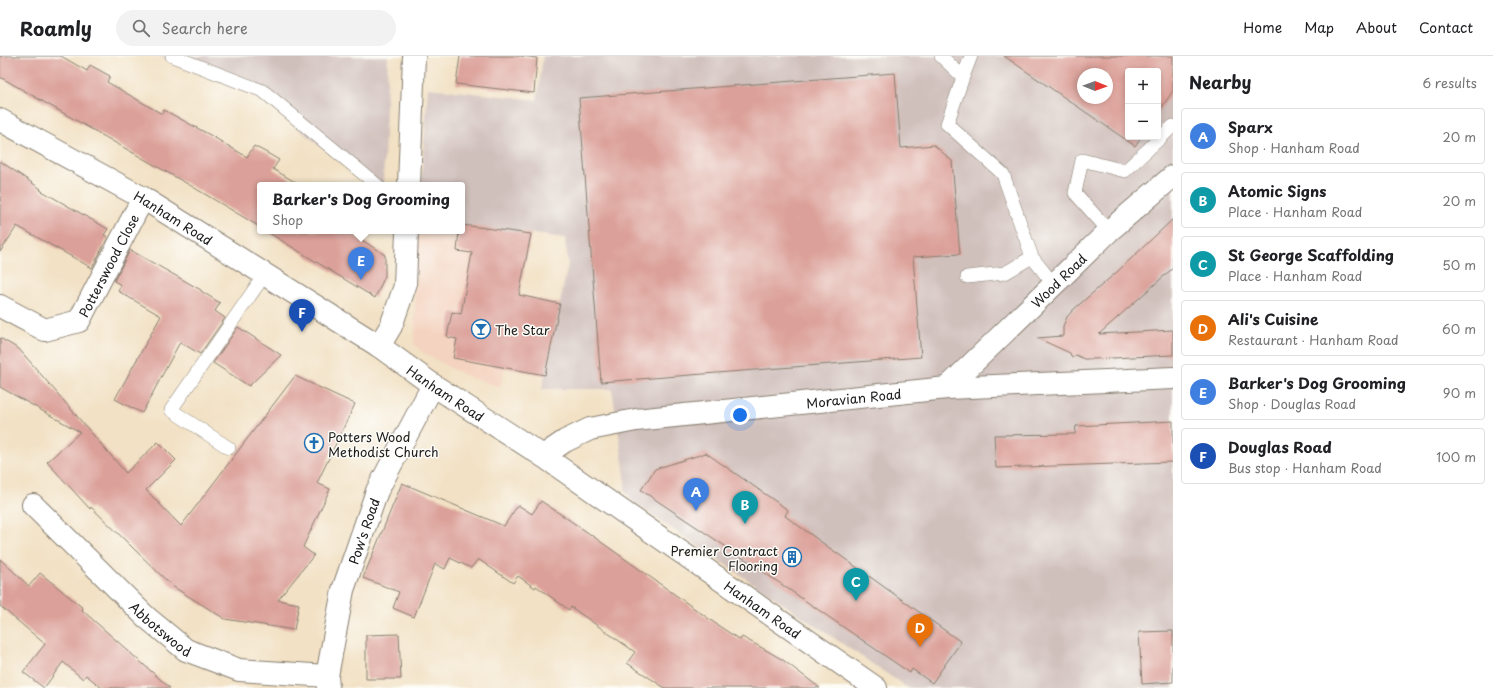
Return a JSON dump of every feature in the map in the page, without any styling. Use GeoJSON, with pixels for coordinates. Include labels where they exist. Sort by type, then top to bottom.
{"type":"FeatureCollection","features":[{"type":"Feature","properties":{"kind":"street"},"geometry":{"type":"LineString","coordinates":[[409,182],[414,56]]}},
{"type":"Feature","properties":{"kind":"street","name":"Hanham Road"},"geometry":{"type":"LineString","coordinates":[[0,120],[143,198],[379,346],[433,385],[543,456],[876,688]]}},
{"type":"Feature","properties":{"kind":"street","name":"Wood Road"},"geometry":{"type":"LineString","coordinates":[[947,388],[1109,230],[1173,176]]}},
{"type":"Feature","properties":{"kind":"street","name":"Potterswood Close"},"geometry":{"type":"LineString","coordinates":[[0,306],[46,330],[79,321],[143,198]]}},
{"type":"Feature","properties":{"kind":"street"},"geometry":{"type":"LineString","coordinates":[[379,346],[391,326],[405,286],[408,234]]}},
{"type":"Feature","properties":{"kind":"street","name":"Moravian Road"},"geometry":{"type":"LineString","coordinates":[[543,456],[565,441],[590,429],[636,420],[947,388],[1173,378]]}},
{"type":"Feature","properties":{"kind":"street","name":"Pow's Road"},"geometry":{"type":"LineString","coordinates":[[327,682],[343,590],[377,491],[433,385]]}},
{"type":"Feature","properties":{"kind":"street","name":"Abbotswood"},"geometry":{"type":"LineString","coordinates":[[33,505],[146,617],[186,650],[239,670],[327,682]]}},
{"type":"Feature","properties":{"kind":"lane"},"geometry":{"type":"LineString","coordinates":[[172,56],[264,91],[373,182]]}},
{"type":"Feature","properties":{"kind":"lane"},"geometry":{"type":"LineString","coordinates":[[941,56],[963,77]]}},
{"type":"Feature","properties":{"kind":"lane"},"geometry":{"type":"LineString","coordinates":[[971,56],[948,124],[1003,174],[1032,257],[1054,285]]}},
{"type":"Feature","properties":{"kind":"lane"},"geometry":{"type":"LineString","coordinates":[[1109,230],[1075,193],[1082,160],[1125,171],[1173,126]]}},
{"type":"Feature","properties":{"kind":"lane"},"geometry":{"type":"LineString","coordinates":[[967,277],[1005,273],[1032,257]]}},
{"type":"Feature","properties":{"kind":"lane"},"geometry":{"type":"LineString","coordinates":[[229,448],[171,410],[265,274]]}},
{"type":"Feature","properties":{"kind":"shaded area"},"geometry":{"type":"Polygon","coordinates":[[[159,56],[388,56],[383,182],[365,182],[260,98],[159,56]]]}},
{"type":"Feature","properties":{"kind":"shaded area"},"geometry":{"type":"Polygon","coordinates":[[[543,56],[1173,56],[1173,688],[908,688],[634,503],[625,492],[625,476],[612,389],[542,389],[568,264],[565,238],[465,225],[465,182],[421,182],[428,88],[537,100],[543,56]]]}},
{"type":"Feature","properties":{"kind":"shaded area"},"geometry":{"type":"Polygon","coordinates":[[[465,225],[531,234],[501,387],[472,378],[452,369],[422,352],[414,344],[417,234],[465,234],[465,225]]]}},
{"type":"Feature","properties":{"kind":"building"},"geometry":{"type":"Polygon","coordinates":[[[0,56],[61,56],[87,71],[90,65],[110,76],[107,82],[162,114],[164,110],[247,157],[254,146],[267,153],[279,160],[273,169],[295,182],[257,182],[257,225],[0,77],[0,56]]]}},
{"type":"Feature","properties":{"kind":"building"},"geometry":{"type":"Polygon","coordinates":[[[460,56],[521,56],[537,58],[534,93],[456,84],[460,56]]]}},
{"type":"Feature","properties":{"kind":"building"},"geometry":{"type":"Polygon","coordinates":[[[1004,56],[1173,56],[1173,91],[1161,109],[1161,68],[1125,68],[1125,139],[1004,56]]]}},
{"type":"Feature","properties":{"kind":"building"},"geometry":{"type":"Polygon","coordinates":[[[895,73],[901,148],[934,145],[952,161],[960,254],[913,257],[921,357],[601,382],[579,98],[895,73]]]}},
{"type":"Feature","properties":{"kind":"building"},"geometry":{"type":"Polygon","coordinates":[[[1126,140],[1139,140],[1135,146],[1126,140]]]}},
{"type":"Feature","properties":{"kind":"building"},"geometry":{"type":"Polygon","coordinates":[[[0,161],[41,189],[40,190],[108,229],[104,235],[108,237],[92,268],[17,226],[0,252],[0,161]]]}},
{"type":"Feature","properties":{"kind":"building"},"geometry":{"type":"Polygon","coordinates":[[[1173,219],[1173,268],[1099,334],[1173,330],[1173,355],[1084,359],[1076,355],[1072,358],[1070,353],[1037,338],[1063,336],[1063,326],[1067,317],[1073,310],[1118,271],[1173,219]]]}},
{"type":"Feature","properties":{"kind":"building"},"geometry":{"type":"Polygon","coordinates":[[[465,225],[531,234],[519,295],[560,304],[545,375],[453,358],[457,339],[447,337],[452,312],[461,314],[472,253],[457,251],[459,234],[465,234],[465,225]]]}},
{"type":"Feature","properties":{"kind":"building"},"geometry":{"type":"Polygon","coordinates":[[[271,234],[353,234],[385,255],[385,276],[375,298],[271,234]]]}},
{"type":"Feature","properties":{"kind":"building"},"geometry":{"type":"Polygon","coordinates":[[[130,250],[201,290],[220,303],[215,311],[225,318],[200,354],[180,342],[142,413],[115,399],[161,316],[118,291],[121,285],[114,281],[130,250]]]}},
{"type":"Feature","properties":{"kind":"building"},"geometry":{"type":"Polygon","coordinates":[[[238,327],[281,355],[249,386],[213,363],[238,327]]]}},
{"type":"Feature","properties":{"kind":"building"},"geometry":{"type":"Polygon","coordinates":[[[0,338],[19,349],[126,473],[158,442],[176,460],[146,490],[181,526],[295,376],[355,404],[317,483],[330,489],[303,547],[314,555],[278,600],[299,604],[294,630],[225,619],[172,586],[91,507],[90,509],[47,462],[80,432],[0,387],[0,338]]]}},
{"type":"Feature","properties":{"kind":"building"},"geometry":{"type":"Polygon","coordinates":[[[1173,421],[1173,462],[996,468],[994,435],[1075,434],[1076,426],[1173,421]]]}},
{"type":"Feature","properties":{"kind":"building"},"geometry":{"type":"Polygon","coordinates":[[[706,453],[788,510],[785,516],[961,642],[932,683],[912,669],[910,673],[752,564],[641,490],[655,469],[706,453]]]}},
{"type":"Feature","properties":{"kind":"building"},"geometry":{"type":"Polygon","coordinates":[[[402,483],[504,526],[518,505],[532,514],[541,501],[719,626],[740,640],[742,637],[783,660],[820,688],[665,688],[627,663],[635,652],[571,607],[569,610],[536,586],[535,588],[518,576],[513,583],[478,559],[471,568],[450,558],[445,569],[435,564],[414,617],[393,608],[399,592],[363,578],[402,483]]]}},
{"type":"Feature","properties":{"kind":"building"},"geometry":{"type":"Polygon","coordinates":[[[0,559],[29,586],[40,573],[83,608],[82,610],[170,688],[102,688],[86,675],[83,679],[63,662],[44,688],[23,672],[45,644],[0,606],[0,559]]]}},
{"type":"Feature","properties":{"kind":"building"},"geometry":{"type":"Polygon","coordinates":[[[1173,631],[1173,682],[1142,684],[1139,632],[1173,631]]]}},
{"type":"Feature","properties":{"kind":"building"},"geometry":{"type":"Polygon","coordinates":[[[399,634],[401,679],[366,679],[366,635],[399,634]]]}},
{"type":"Feature","properties":{"kind":"place","name":"Barker's Dog Grooming"},"geometry":{"type":"Point","coordinates":[361,280]}},
{"type":"Feature","properties":{"kind":"place","name":"The Star"},"geometry":{"type":"Point","coordinates":[481,329]}},
{"type":"Feature","properties":{"kind":"place","name":"Douglas Road"},"geometry":{"type":"Point","coordinates":[302,332]}},
{"type":"Feature","properties":{"kind":"place","name":"Potters Wood Methodist Church"},"geometry":{"type":"Point","coordinates":[314,443]}},
{"type":"Feature","properties":{"kind":"place","name":"Sparx"},"geometry":{"type":"Point","coordinates":[696,511]}},
{"type":"Feature","properties":{"kind":"place","name":"Atomic Signs"},"geometry":{"type":"Point","coordinates":[745,524]}},
{"type":"Feature","properties":{"kind":"place","name":"Premier Contract Flooring"},"geometry":{"type":"Point","coordinates":[792,557]}},
{"type":"Feature","properties":{"kind":"place","name":"St George Scaffolding"},"geometry":{"type":"Point","coordinates":[856,601]}},
{"type":"Feature","properties":{"kind":"place","name":"Ali's Cuisine"},"geometry":{"type":"Point","coordinates":[920,647]}}]}
